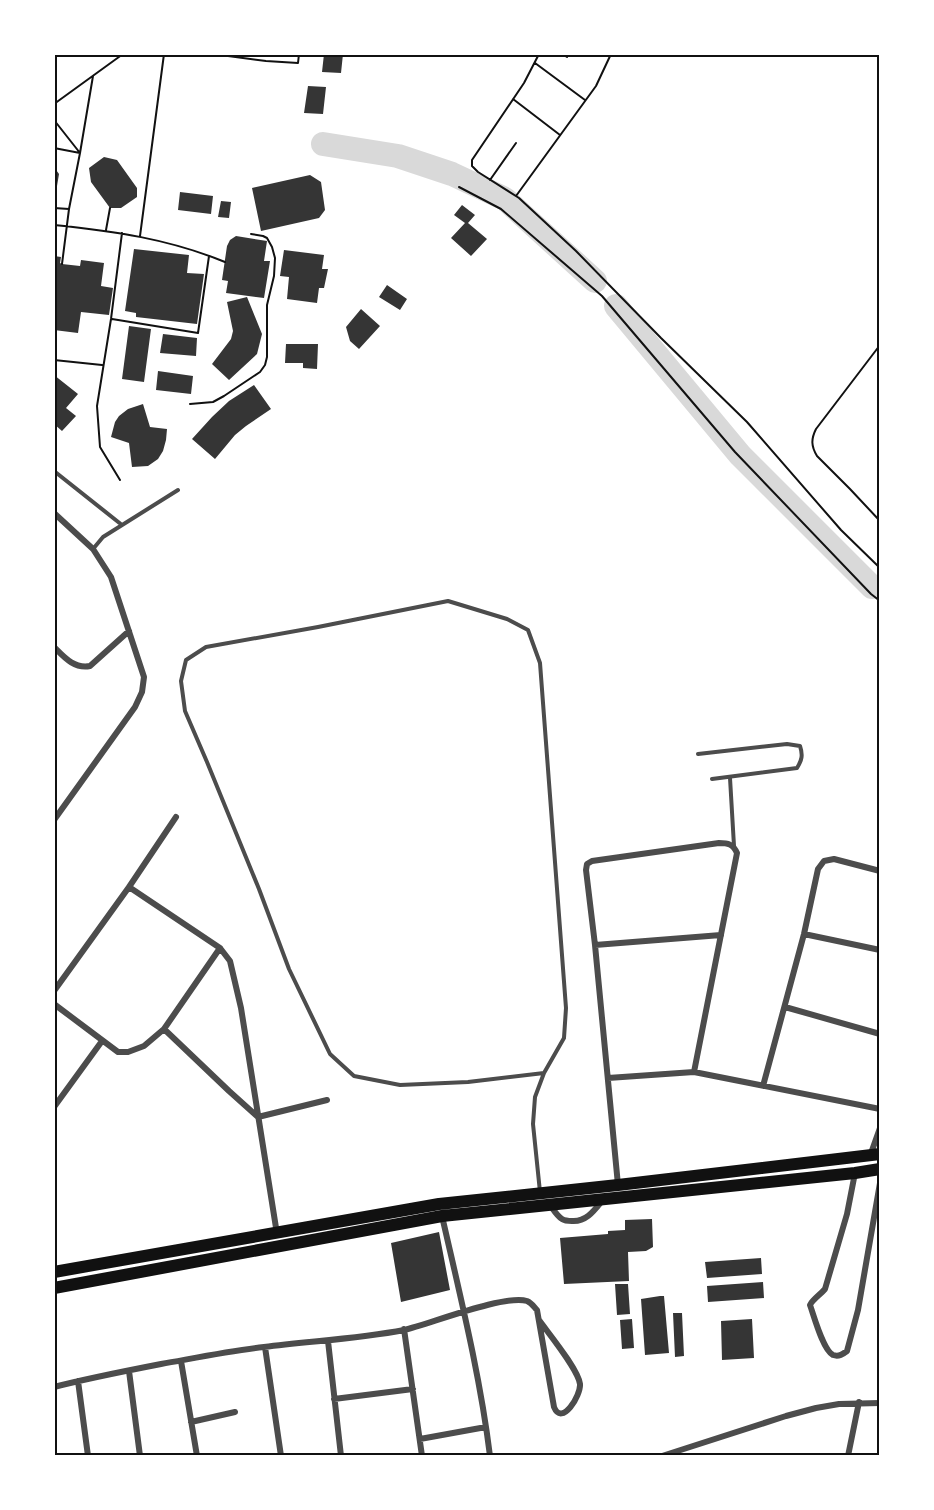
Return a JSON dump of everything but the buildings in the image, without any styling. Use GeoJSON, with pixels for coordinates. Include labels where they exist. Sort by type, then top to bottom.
{"type":"FeatureCollection","features":[{"type":"Feature","properties":{"kind":"highway"},"geometry":{"type":"LineString","coordinates":[[54,1272],[277,1233],[441,1210],[540,1193],[875,1155]]}},
{"type":"Feature","properties":{"kind":"highway"},"geometry":{"type":"LineString","coordinates":[[54,1288],[279,1246],[441,1210],[549,1204],[880,1169]]}},
{"type":"Feature","properties":{"kind":"street"},"geometry":{"type":"LineString","coordinates":[[54,513],[93,549],[111,577],[144,677],[142,692],[135,707],[54,820]]}},
{"type":"Feature","properties":{"kind":"street"},"geometry":{"type":"LineString","coordinates":[[54,647],[75,665],[82,668],[90,666],[129,631]]}},
{"type":"Feature","properties":{"kind":"street"},"geometry":{"type":"LineString","coordinates":[[54,991],[176,817]]}},
{"type":"Feature","properties":{"kind":"street"},"geometry":{"type":"LineString","coordinates":[[618,1185],[586,870],[587,864],[592,861],[719,843],[734,846],[737,853],[736,860],[694,1072]]}},
{"type":"Feature","properties":{"kind":"street"},"geometry":{"type":"LineString","coordinates":[[763,1086],[804,934],[818,869],[824,861],[834,859],[880,871]]}},
{"type":"Feature","properties":{"kind":"street"},"geometry":{"type":"LineString","coordinates":[[129,887],[220,948],[230,961],[241,1008],[279,1246]]}},
{"type":"Feature","properties":{"kind":"street"},"geometry":{"type":"LineString","coordinates":[[595,945],[721,934]]}},
{"type":"Feature","properties":{"kind":"street"},"geometry":{"type":"LineString","coordinates":[[804,934],[880,950]]}},
{"type":"Feature","properties":{"kind":"street"},"geometry":{"type":"LineString","coordinates":[[54,1004],[118,1052],[128,1052],[144,1046],[164,1029],[220,948]]}},
{"type":"Feature","properties":{"kind":"street"},"geometry":{"type":"LineString","coordinates":[[784,1007],[880,1034]]}},
{"type":"Feature","properties":{"kind":"street"},"geometry":{"type":"LineString","coordinates":[[164,1029],[258,1117]]}},
{"type":"Feature","properties":{"kind":"street"},"geometry":{"type":"LineString","coordinates":[[54,1107],[102,1041]]}},
{"type":"Feature","properties":{"kind":"street"},"geometry":{"type":"LineString","coordinates":[[608,1077],[694,1072],[880,1109]]}},
{"type":"Feature","properties":{"kind":"street"},"geometry":{"type":"LineString","coordinates":[[258,1117],[327,1100]]}},
{"type":"Feature","properties":{"kind":"street"},"geometry":{"type":"LineString","coordinates":[[875,1155],[880,1128]]}},
{"type":"Feature","properties":{"kind":"street"},"geometry":{"type":"LineString","coordinates":[[855,1173],[847,1214],[825,1289],[810,1305],[826,1348],[834,1355],[841,1355],[847,1351],[858,1310],[880,1183]]}},
{"type":"Feature","properties":{"kind":"street"},"geometry":{"type":"LineString","coordinates":[[549,1204],[564,1221],[576,1221],[591,1215],[604,1198]]}},
{"type":"Feature","properties":{"kind":"street"},"geometry":{"type":"LineString","coordinates":[[441,1210],[474,1357],[490,1456]]}},
{"type":"Feature","properties":{"kind":"street"},"geometry":{"type":"LineString","coordinates":[[54,1387],[217,1353],[328,1341],[404,1329],[517,1300],[532,1304],[537,1310],[555,1411],[558,1413],[567,1411],[573,1403],[580,1383],[566,1357],[539,1320]]}},
{"type":"Feature","properties":{"kind":"street"},"geometry":{"type":"LineString","coordinates":[[404,1329],[422,1456]]}},
{"type":"Feature","properties":{"kind":"street"},"geometry":{"type":"LineString","coordinates":[[328,1341],[341,1456]]}},
{"type":"Feature","properties":{"kind":"street"},"geometry":{"type":"LineString","coordinates":[[265,1347],[281,1456]]}},
{"type":"Feature","properties":{"kind":"street"},"geometry":{"type":"LineString","coordinates":[[181,1360],[197,1456]]}},
{"type":"Feature","properties":{"kind":"street"},"geometry":{"type":"LineString","coordinates":[[129,1371],[140,1456]]}},
{"type":"Feature","properties":{"kind":"street"},"geometry":{"type":"LineString","coordinates":[[78,1381],[88,1456]]}},
{"type":"Feature","properties":{"kind":"street"},"geometry":{"type":"LineString","coordinates":[[334,1399],[412,1389]]}},
{"type":"Feature","properties":{"kind":"street"},"geometry":{"type":"LineString","coordinates":[[662,1456],[816,1408],[880,1401]]}},
{"type":"Feature","properties":{"kind":"street"},"geometry":{"type":"LineString","coordinates":[[848,1456],[859,1402]]}},
{"type":"Feature","properties":{"kind":"street"},"geometry":{"type":"LineString","coordinates":[[872,1402],[880,1408]]}},
{"type":"Feature","properties":{"kind":"street"},"geometry":{"type":"LineString","coordinates":[[191,1422],[235,1412]]}},
{"type":"Feature","properties":{"kind":"street"},"geometry":{"type":"LineString","coordinates":[[420,1439],[486,1427]]}},
{"type":"Feature","properties":{"kind":"lane"},"geometry":{"type":"LineString","coordinates":[[54,471],[122,525]]}},
{"type":"Feature","properties":{"kind":"lane"},"geometry":{"type":"LineString","coordinates":[[93,549],[103,537],[178,490]]}},
{"type":"Feature","properties":{"kind":"lane"},"geometry":{"type":"LineString","coordinates":[[540,1193],[533,1124],[535,1097],[544,1073],[564,1038],[566,1008],[540,663],[528,630],[507,619],[448,601],[206,647],[186,660],[181,681],[185,711],[289,969],[330,1054],[354,1076],[400,1085],[468,1082],[544,1073]]}},
{"type":"Feature","properties":{"kind":"lane"},"geometry":{"type":"LineString","coordinates":[[698,754],[787,744],[800,746],[802,761],[797,768],[712,779]]}},
{"type":"Feature","properties":{"kind":"lane"},"geometry":{"type":"LineString","coordinates":[[730,778],[734,846]]}},
{"type":"Feature","properties":{"kind":"path"},"geometry":{"type":"LineString","coordinates":[[54,104],[123,54]]}},
{"type":"Feature","properties":{"kind":"path"},"geometry":{"type":"LineString","coordinates":[[140,236],[164,54]]}},
{"type":"Feature","properties":{"kind":"path"},"geometry":{"type":"LineString","coordinates":[[213,54],[298,63],[299,54]]}},
{"type":"Feature","properties":{"kind":"path"},"geometry":{"type":"LineString","coordinates":[[246,58],[247,54]]}},
{"type":"Feature","properties":{"kind":"path"},"geometry":{"type":"LineString","coordinates":[[266,54],[266,61]]}},
{"type":"Feature","properties":{"kind":"path"},"geometry":{"type":"LineString","coordinates":[[539,54],[524,83],[472,160],[472,166],[516,196],[576,251],[747,422],[841,530],[880,568]]}},
{"type":"Feature","properties":{"kind":"path"},"geometry":{"type":"LineString","coordinates":[[562,54],[567,57]]}},
{"type":"Feature","properties":{"kind":"path"},"geometry":{"type":"LineString","coordinates":[[516,196],[596,86],[611,54]]}},
{"type":"Feature","properties":{"kind":"path"},"geometry":{"type":"LineString","coordinates":[[535,63],[585,100]]}},
{"type":"Feature","properties":{"kind":"path"},"geometry":{"type":"LineString","coordinates":[[62,264],[69,209],[93,76]]}},
{"type":"Feature","properties":{"kind":"path"},"geometry":{"type":"LineString","coordinates":[[513,99],[560,135]]}},
{"type":"Feature","properties":{"kind":"path"},"geometry":{"type":"LineString","coordinates":[[54,120],[80,153]]}},
{"type":"Feature","properties":{"kind":"path"},"geometry":{"type":"LineString","coordinates":[[490,180],[516,143]]}},
{"type":"Feature","properties":{"kind":"path"},"geometry":{"type":"LineString","coordinates":[[54,148],[80,153]]}},
{"type":"Feature","properties":{"kind":"path"},"geometry":{"type":"LineString","coordinates":[[459,187],[501,209],[602,296],[735,452],[880,601]]}},
{"type":"Feature","properties":{"kind":"path"},"geometry":{"type":"LineString","coordinates":[[54,208],[69,209]]}},
{"type":"Feature","properties":{"kind":"path"},"geometry":{"type":"LineString","coordinates":[[106,230],[110,208]]}},
{"type":"Feature","properties":{"kind":"path"},"geometry":{"type":"LineString","coordinates":[[54,225],[140,236],[225,262]]}},
{"type":"Feature","properties":{"kind":"path"},"geometry":{"type":"LineString","coordinates":[[120,480],[100,447],[97,406],[122,233]]}},
{"type":"Feature","properties":{"kind":"path"},"geometry":{"type":"LineString","coordinates":[[190,404],[213,402],[260,372],[265,365],[267,305],[274,276],[275,258],[267,238],[251,234]]}},
{"type":"Feature","properties":{"kind":"path"},"geometry":{"type":"LineString","coordinates":[[111,319],[198,333],[209,256]]}},
{"type":"Feature","properties":{"kind":"path"},"geometry":{"type":"LineString","coordinates":[[880,345],[816,429],[812,444],[817,456],[880,520]]}},
{"type":"Feature","properties":{"kind":"path"},"geometry":{"type":"LineString","coordinates":[[54,360],[103,365]]}},
{"type":"Feature","properties":{"kind":"waterway"},"geometry":{"type":"LineString","coordinates":[[323,144],[398,156],[452,174],[505,199],[595,281]]}},
{"type":"Feature","properties":{"kind":"waterway"},"geometry":{"type":"LineString","coordinates":[[616,306],[740,455],[872,587]]}}]}
